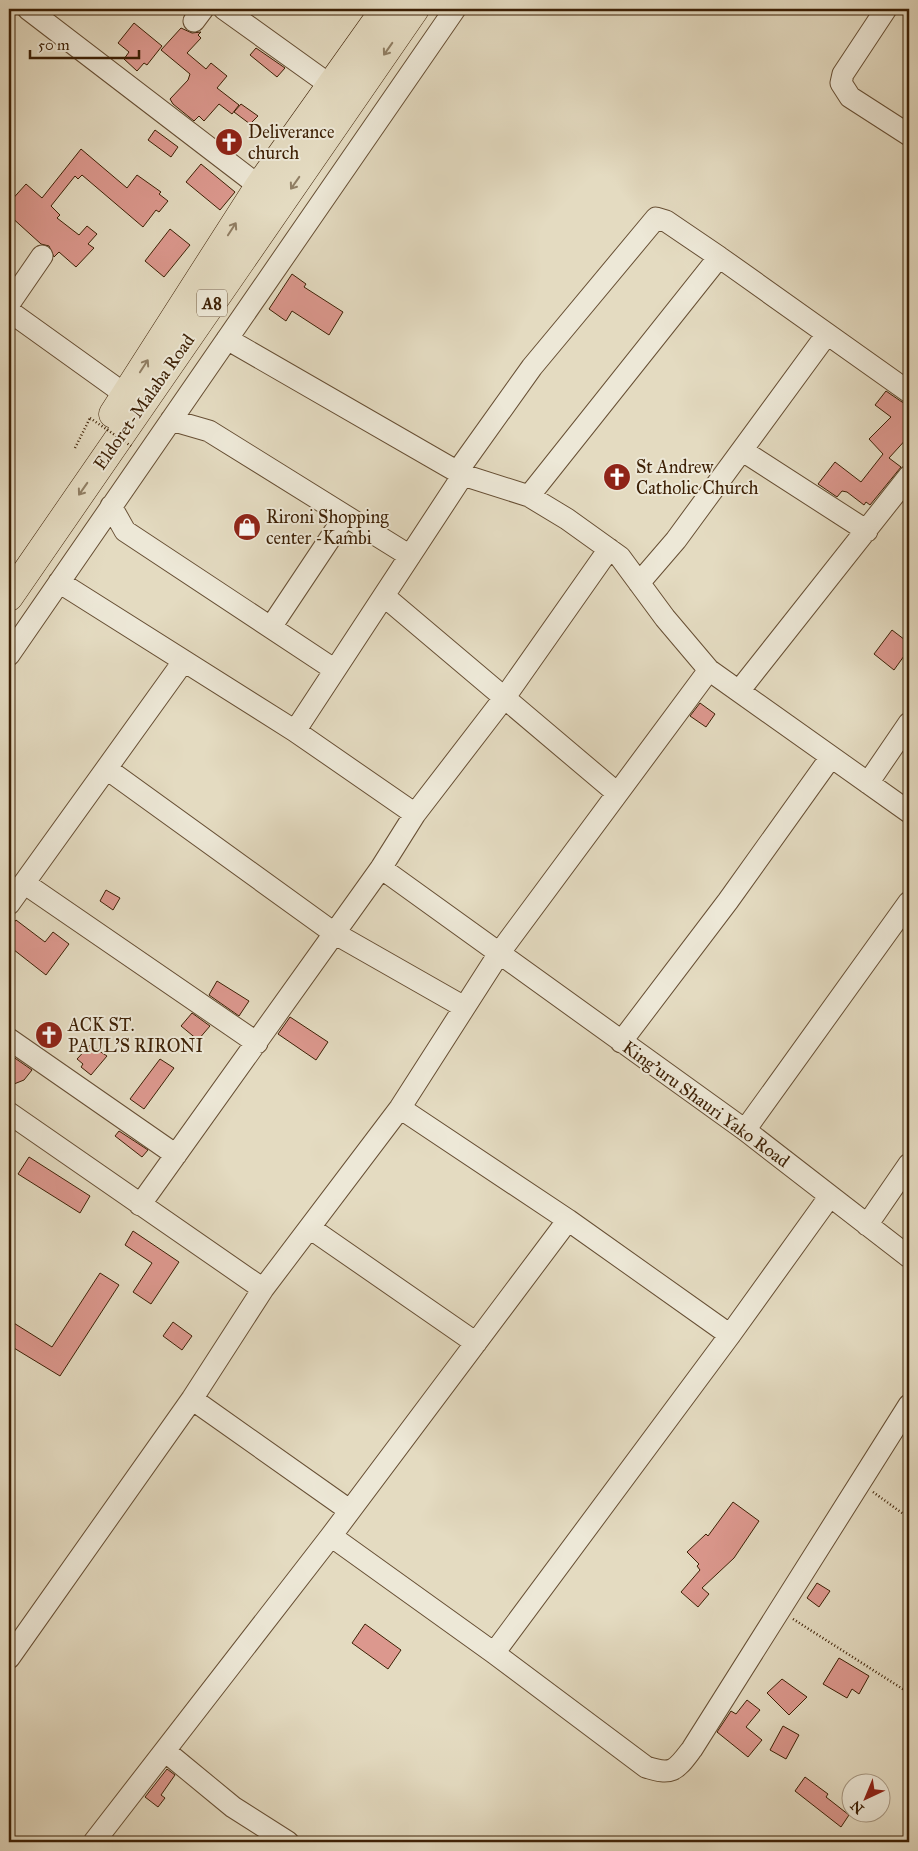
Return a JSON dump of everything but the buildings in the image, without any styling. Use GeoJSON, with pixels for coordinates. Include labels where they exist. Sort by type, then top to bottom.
{"type":"FeatureCollection","features":[{"type":"Feature","properties":{"kind":"highway","name":"Eldoret-Malaba Road"},"geometry":{"type":"LineString","coordinates":[[9,565],[126,395],[255,182],[385,9]]}},
{"type":"Feature","properties":{"kind":"highway","name":"Eldoret-Malaba Road"},"geometry":{"type":"LineString","coordinates":[[9,597],[415,9]]}},
{"type":"Feature","properties":{"kind":"street"},"geometry":{"type":"LineString","coordinates":[[28,9],[255,182],[372,9]]}},
{"type":"Feature","properties":{"kind":"street"},"geometry":{"type":"LineString","coordinates":[[224,9],[323,80]]}},
{"type":"Feature","properties":{"kind":"street"},"geometry":{"type":"LineString","coordinates":[[9,654],[455,9]]}},
{"type":"Feature","properties":{"kind":"street"},"geometry":{"type":"LineString","coordinates":[[886,9],[843,74],[841,83],[850,97],[909,135]]}},
{"type":"Feature","properties":{"kind":"street"},"geometry":{"type":"LineString","coordinates":[[295,731],[410,556],[460,474],[532,367],[656,218],[666,221],[827,334],[907,385]]}},
{"type":"Feature","properties":{"kind":"street"},"geometry":{"type":"LineString","coordinates":[[9,304],[42,256]]}},
{"type":"Feature","properties":{"kind":"street"},"geometry":{"type":"LineString","coordinates":[[529,496],[719,257]]}},
{"type":"Feature","properties":{"kind":"street"},"geometry":{"type":"LineString","coordinates":[[9,311],[126,395]]}},
{"type":"Feature","properties":{"kind":"street"},"geometry":{"type":"LineString","coordinates":[[639,583],[676,540],[827,334]]}},
{"type":"Feature","properties":{"kind":"street"},"geometry":{"type":"LineString","coordinates":[[227,339],[460,474],[529,496],[609,549],[620,557],[665,618],[709,670],[909,812]]}},
{"type":"Feature","properties":{"kind":"street"},"geometry":{"type":"LineString","coordinates":[[171,420],[209,431],[410,556]]}},
{"type":"Feature","properties":{"kind":"street"},"geometry":{"type":"LineString","coordinates":[[743,450],[866,530]]}},
{"type":"Feature","properties":{"kind":"street"},"geometry":{"type":"LineString","coordinates":[[739,691],[909,476]]}},
{"type":"Feature","properties":{"kind":"street"},"geometry":{"type":"LineString","coordinates":[[111,506],[125,531],[335,670]]}},
{"type":"Feature","properties":{"kind":"street"},"geometry":{"type":"LineString","coordinates":[[271,627],[345,516]]}},
{"type":"Feature","properties":{"kind":"street"},"geometry":{"type":"LineString","coordinates":[[140,1206],[381,868],[415,814],[504,697],[609,549]]}},
{"type":"Feature","properties":{"kind":"street"},"geometry":{"type":"LineString","coordinates":[[58,582],[295,731],[415,814]]}},
{"type":"Feature","properties":{"kind":"street"},"geometry":{"type":"LineString","coordinates":[[384,596],[617,793]]}},
{"type":"Feature","properties":{"kind":"street"},"geometry":{"type":"LineString","coordinates":[[9,904],[183,662]]}},
{"type":"Feature","properties":{"kind":"street"},"geometry":{"type":"LineString","coordinates":[[9,1658],[16,1632],[192,1399],[263,1290],[400,1108],[500,952],[709,670]]}},
{"type":"Feature","properties":{"kind":"street"},"geometry":{"type":"LineString","coordinates":[[868,782],[909,723]]}},
{"type":"Feature","properties":{"kind":"street"},"geometry":{"type":"LineString","coordinates":[[621,1042],[728,901],[831,757]]}},
{"type":"Feature","properties":{"kind":"street"},"geometry":{"type":"LineString","coordinates":[[107,768],[334,933],[464,1007]]}},
{"type":"Feature","properties":{"kind":"street","name":"King'uru Shauri Yako Road"},"geometry":{"type":"LineString","coordinates":[[381,868],[745,1130],[909,1257]]}},
{"type":"Feature","properties":{"kind":"street"},"geometry":{"type":"LineString","coordinates":[[24,883],[257,1043]]}},
{"type":"Feature","properties":{"kind":"street"},"geometry":{"type":"LineString","coordinates":[[745,1130],[909,902]]}},
{"type":"Feature","properties":{"kind":"street"},"geometry":{"type":"LineString","coordinates":[[9,1039],[176,1155]]}},
{"type":"Feature","properties":{"kind":"street"},"geometry":{"type":"LineString","coordinates":[[400,1108],[568,1220],[730,1335]]}},
{"type":"Feature","properties":{"kind":"street"},"geometry":{"type":"LineString","coordinates":[[9,1113],[263,1290]]}},
{"type":"Feature","properties":{"kind":"street"},"geometry":{"type":"LineString","coordinates":[[867,1226],[909,1164]]}},
{"type":"Feature","properties":{"kind":"street"},"geometry":{"type":"LineString","coordinates":[[494,1653],[730,1335],[830,1196]]}},
{"type":"Feature","properties":{"kind":"street"},"geometry":{"type":"LineString","coordinates":[[94,1842],[331,1536],[568,1220]]}},
{"type":"Feature","properties":{"kind":"street"},"geometry":{"type":"LineString","coordinates":[[310,1228],[476,1343]]}},
{"type":"Feature","properties":{"kind":"street"},"geometry":{"type":"LineString","coordinates":[[192,1399],[349,1510]]}},
{"type":"Feature","properties":{"kind":"street"},"geometry":{"type":"LineString","coordinates":[[331,1536],[494,1653],[646,1767],[664,1773],[677,1768],[692,1749],[909,1405]]}},
{"type":"Feature","properties":{"kind":"street"},"geometry":{"type":"LineString","coordinates":[[164,1751],[233,1807],[288,1842]]}},
{"type":"Feature","properties":{"kind":"path"},"geometry":{"type":"LineString","coordinates":[[75,448],[90,418],[131,446]]}},
{"type":"Feature","properties":{"kind":"path"},"geometry":{"type":"LineString","coordinates":[[860,1483],[909,1518]]}},
{"type":"Feature","properties":{"kind":"path"},"geometry":{"type":"LineString","coordinates":[[786,1614],[909,1693]]}},
{"type":"Feature","properties":{"kind":"place","name":"Deliverance church"},"geometry":{"type":"Point","coordinates":[229,142]}},
{"type":"Feature","properties":{"kind":"place","name":"St Andrew Catholic Church"},"geometry":{"type":"Point","coordinates":[617,477]}},
{"type":"Feature","properties":{"kind":"place","name":"Rironi Shopping center -Kambi"},"geometry":{"type":"Point","coordinates":[247,527]}},
{"type":"Feature","properties":{"kind":"place","name":"ACK ST. PAUL'S RIRONI"},"geometry":{"type":"Point","coordinates":[49,1035]}}]}
